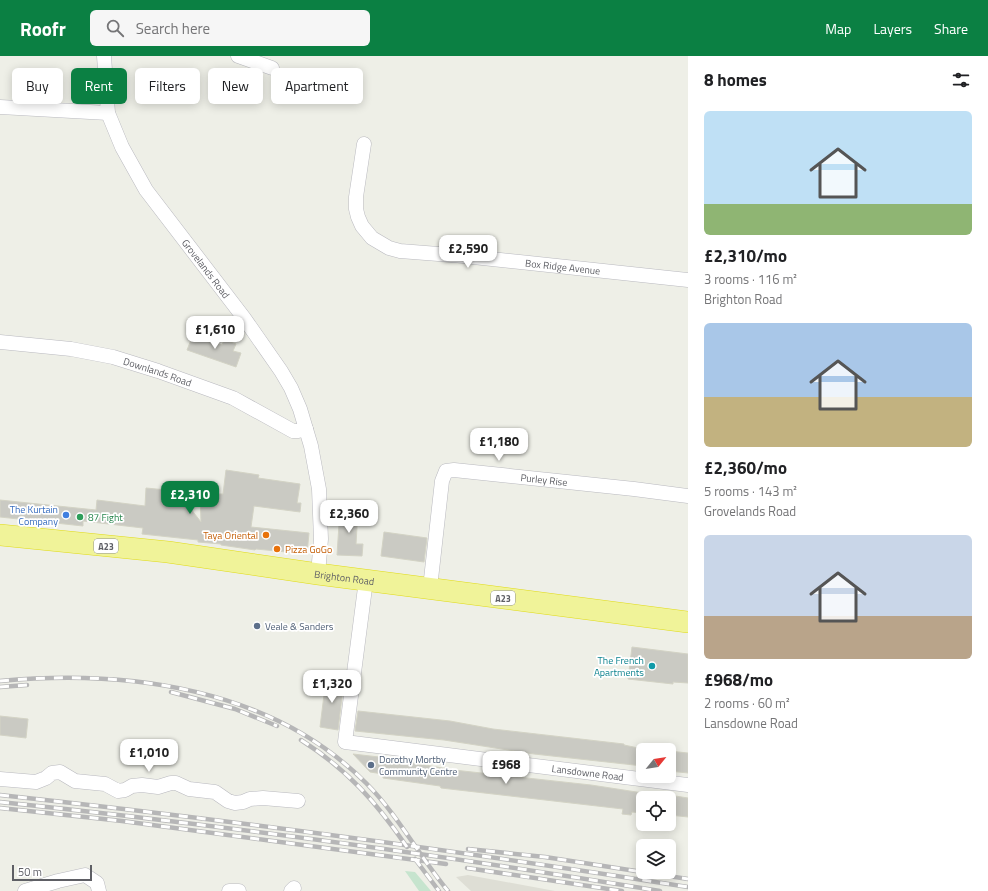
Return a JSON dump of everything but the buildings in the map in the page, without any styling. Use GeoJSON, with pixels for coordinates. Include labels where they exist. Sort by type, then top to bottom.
{"type":"FeatureCollection","features":[{"type":"Feature","properties":{"kind":"highway","name":"Brighton Road"},"geometry":{"type":"LineString","coordinates":[[0,535],[168,552],[318,574],[688,622]]}},
{"type":"Feature","properties":{"kind":"street","name":"Grovelands Road"},"geometry":{"type":"LineString","coordinates":[[104,56],[108,113],[122,147],[146,190],[244,318],[291,388],[306,429],[316,467],[319,489],[321,539],[318,574]]}},
{"type":"Feature","properties":{"kind":"street"},"geometry":{"type":"LineString","coordinates":[[238,56],[272,68]]}},
{"type":"Feature","properties":{"kind":"street"},"geometry":{"type":"LineString","coordinates":[[0,107],[108,113]]}},
{"type":"Feature","properties":{"kind":"street","name":"Box Ridge Avenue"},"geometry":{"type":"LineString","coordinates":[[364,144],[356,197],[357,213],[362,226],[367,232],[381,244],[389,248],[400,251],[464,256],[688,280]]}},
{"type":"Feature","properties":{"kind":"street","name":"Downlands Road"},"geometry":{"type":"LineString","coordinates":[[0,342],[71,349],[113,357],[158,371],[233,398],[294,430],[298,431],[306,429]]}},
{"type":"Feature","properties":{"kind":"street","name":"Purley Rise"},"geometry":{"type":"LineString","coordinates":[[430,588],[442,481],[446,471],[454,470],[688,496]]}},
{"type":"Feature","properties":{"kind":"street","name":"Lansdowne Road"},"geometry":{"type":"LineString","coordinates":[[366,580],[346,742],[688,785]]}},
{"type":"Feature","properties":{"kind":"street"},"geometry":{"type":"LineString","coordinates":[[0,779],[36,782],[46,778],[52,773],[60,772],[75,781],[105,784],[118,791],[125,790],[132,786],[142,785],[158,787],[176,783],[189,790],[215,792],[228,801],[235,803],[263,798],[298,801]]}},
{"type":"Feature","properties":{"kind":"street"},"geometry":{"type":"LineString","coordinates":[[25,891],[85,875],[97,883],[98,891]]}},
{"type":"Feature","properties":{"kind":"street"},"geometry":{"type":"LineString","coordinates":[[229,891],[239,891]]}},
{"type":"Feature","properties":{"kind":"shaded area"},"geometry":{"type":"Polygon","coordinates":[[[468,875],[555,891],[471,891],[456,877],[468,875]]]}},
{"type":"Feature","properties":{"kind":"green space"},"geometry":{"type":"Polygon","coordinates":[[[405,871],[415,872],[431,891],[419,891],[405,871]]]}},
{"type":"Feature","properties":{"kind":"railway"},"geometry":{"type":"LineString","coordinates":[[0,681],[49,678],[98,679],[147,683],[196,692],[242,706],[287,725],[328,751],[378,795],[437,878],[448,891]]}},
{"type":"Feature","properties":{"kind":"railway"},"geometry":{"type":"LineString","coordinates":[[0,687],[27,685]]}},
{"type":"Feature","properties":{"kind":"railway"},"geometry":{"type":"LineString","coordinates":[[171,692],[235,709],[277,726]]}},
{"type":"Feature","properties":{"kind":"railway"},"geometry":{"type":"LineString","coordinates":[[301,740],[333,763],[360,788],[384,816],[407,847]]}},
{"type":"Feature","properties":{"kind":"railway"},"geometry":{"type":"LineString","coordinates":[[0,795],[344,837],[688,887]]}},
{"type":"Feature","properties":{"kind":"railway"},"geometry":{"type":"LineString","coordinates":[[0,802],[248,831],[413,853],[660,891]]}},
{"type":"Feature","properties":{"kind":"railway"},"geometry":{"type":"LineString","coordinates":[[0,808],[122,821],[446,864]]}},
{"type":"Feature","properties":{"kind":"railway"},"geometry":{"type":"LineString","coordinates":[[468,849],[545,857],[688,879]]}},
{"type":"Feature","properties":{"kind":"railway"},"geometry":{"type":"LineString","coordinates":[[415,859],[439,891]]}},
{"type":"Feature","properties":{"kind":"railway"},"geometry":{"type":"LineString","coordinates":[[467,868],[622,891]]}},
{"type":"Feature","properties":{"kind":"place","name":"The Kurtain Company"},"geometry":{"type":"Point","coordinates":[66,515]}},
{"type":"Feature","properties":{"kind":"place","name":"87 Fight"},"geometry":{"type":"Point","coordinates":[80,517]}},
{"type":"Feature","properties":{"kind":"place","name":"Taya Oriental"},"geometry":{"type":"Point","coordinates":[266,535]}},
{"type":"Feature","properties":{"kind":"place","name":"Pizza GoGo"},"geometry":{"type":"Point","coordinates":[277,549]}},
{"type":"Feature","properties":{"kind":"place","name":"Veale & Sanders"},"geometry":{"type":"Point","coordinates":[257,626]}},
{"type":"Feature","properties":{"kind":"place","name":"The French Apartments"},"geometry":{"type":"Point","coordinates":[652,666]}},
{"type":"Feature","properties":{"kind":"place","name":"Dorothy Mortby Community Centre"},"geometry":{"type":"Point","coordinates":[371,765]}}]}
